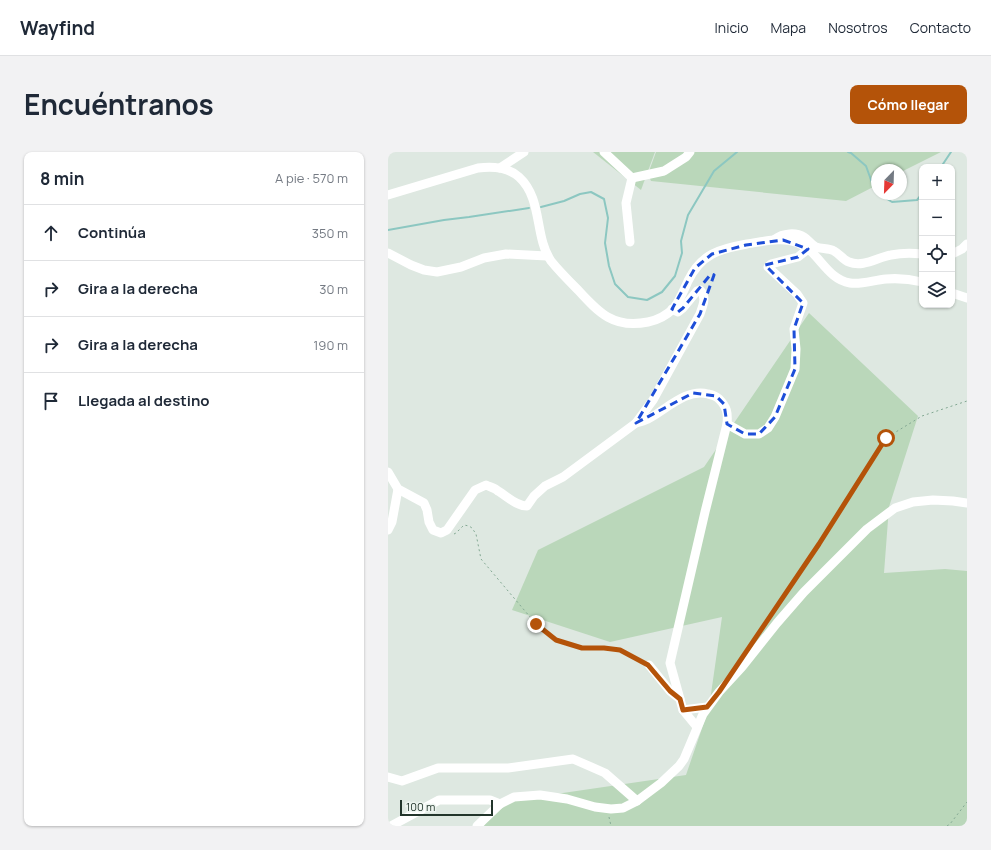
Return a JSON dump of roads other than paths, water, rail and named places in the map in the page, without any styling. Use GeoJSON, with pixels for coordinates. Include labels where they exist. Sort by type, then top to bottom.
{"type":"FeatureCollection","features":[{"type":"Feature","properties":{"kind":"street"},"geometry":{"type":"LineString","coordinates":[[500,168],[524,152]]}},
{"type":"Feature","properties":{"kind":"street"},"geometry":{"type":"LineString","coordinates":[[604,152],[632,178]]}},
{"type":"Feature","properties":{"kind":"street"},"geometry":{"type":"LineString","coordinates":[[632,178],[664,171],[686,157],[690,152]]}},
{"type":"Feature","properties":{"kind":"street"},"geometry":{"type":"LineString","coordinates":[[388,195],[478,168],[500,168],[517,175],[528,188],[534,202],[543,245],[547,256],[598,311],[612,320],[628,324],[650,322],[662,317],[672,309],[680,299],[691,274],[706,257],[726,248],[774,240],[797,242],[808,249],[833,275],[844,281],[856,283],[894,278],[919,281]]}},
{"type":"Feature","properties":{"kind":"street"},"geometry":{"type":"LineString","coordinates":[[630,242],[626,203],[632,178]]}},
{"type":"Feature","properties":{"kind":"street"},"geometry":{"type":"LineString","coordinates":[[774,240],[786,234],[802,236],[812,245],[833,250],[840,254],[845,260],[854,264],[867,262],[892,254],[919,254]]}},
{"type":"Feature","properties":{"kind":"street"},"geometry":{"type":"LineString","coordinates":[[955,252],[967,244]]}},
{"type":"Feature","properties":{"kind":"street"},"geometry":{"type":"LineString","coordinates":[[727,424],[745,434],[759,434],[768,428],[775,417],[795,369],[796,349],[794,329],[803,303],[797,294],[768,267],[771,264],[798,256],[808,249]]}},
{"type":"Feature","properties":{"kind":"street"},"geometry":{"type":"LineString","coordinates":[[388,253],[424,270],[437,272],[461,267],[484,258],[506,254],[547,256]]}},
{"type":"Feature","properties":{"kind":"street"},"geometry":{"type":"LineString","coordinates":[[388,472],[398,489],[424,503],[429,522],[433,530],[441,533],[447,530],[475,490],[486,485],[498,490],[508,498],[523,506],[527,506],[534,496],[546,486],[563,477],[636,423],[652,400],[700,314],[705,297],[700,290],[678,312],[672,309]]}},
{"type":"Feature","properties":{"kind":"street"},"geometry":{"type":"LineString","coordinates":[[955,294],[967,298]]}},
{"type":"Feature","properties":{"kind":"street"},"geometry":{"type":"LineString","coordinates":[[636,423],[648,420],[672,404],[693,393],[704,393],[716,396],[724,404],[728,414],[727,424],[670,663],[683,710],[697,727]]}},
{"type":"Feature","properties":{"kind":"street"},"geometry":{"type":"LineString","coordinates":[[388,530],[392,522],[398,489]]}},
{"type":"Feature","properties":{"kind":"street"},"geometry":{"type":"LineString","coordinates":[[477,826],[500,804],[514,797],[540,795],[567,799],[608,809],[623,808],[637,801],[679,766],[684,759],[707,707],[804,592],[867,529],[895,508],[913,502],[933,500],[967,503]]}},
{"type":"Feature","properties":{"kind":"street"},"geometry":{"type":"LineString","coordinates":[[648,665],[670,691],[680,699]]}},
{"type":"Feature","properties":{"kind":"street"},"geometry":{"type":"LineString","coordinates":[[683,710],[707,707]]}},
{"type":"Feature","properties":{"kind":"street"},"geometry":{"type":"LineString","coordinates":[[388,777],[402,781],[438,768],[508,768],[572,759],[605,773],[637,801]]}},
{"type":"Feature","properties":{"kind":"street"},"geometry":{"type":"LineString","coordinates":[[390,826],[438,800],[490,800],[500,804]]}},
{"type":"Feature","properties":{"kind":"waterway"},"geometry":{"type":"LineString","coordinates":[[541,207],[564,201],[580,194],[591,192],[604,199],[608,218],[605,243],[609,266],[615,284],[628,297],[647,300],[662,292],[675,276],[682,253],[681,241],[688,215],[714,171],[737,152]]}},
{"type":"Feature","properties":{"kind":"waterway"},"geometry":{"type":"LineString","coordinates":[[848,152],[866,166],[871,180]]}},
{"type":"Feature","properties":{"kind":"waterway"},"geometry":{"type":"LineString","coordinates":[[943,164],[951,152]]}},
{"type":"Feature","properties":{"kind":"waterway"},"geometry":{"type":"LineString","coordinates":[[889,200],[892,202],[917,200],[919,198]]}},
{"type":"Feature","properties":{"kind":"waterway"},"geometry":{"type":"LineString","coordinates":[[388,230],[444,220],[529,208]]}}]}
